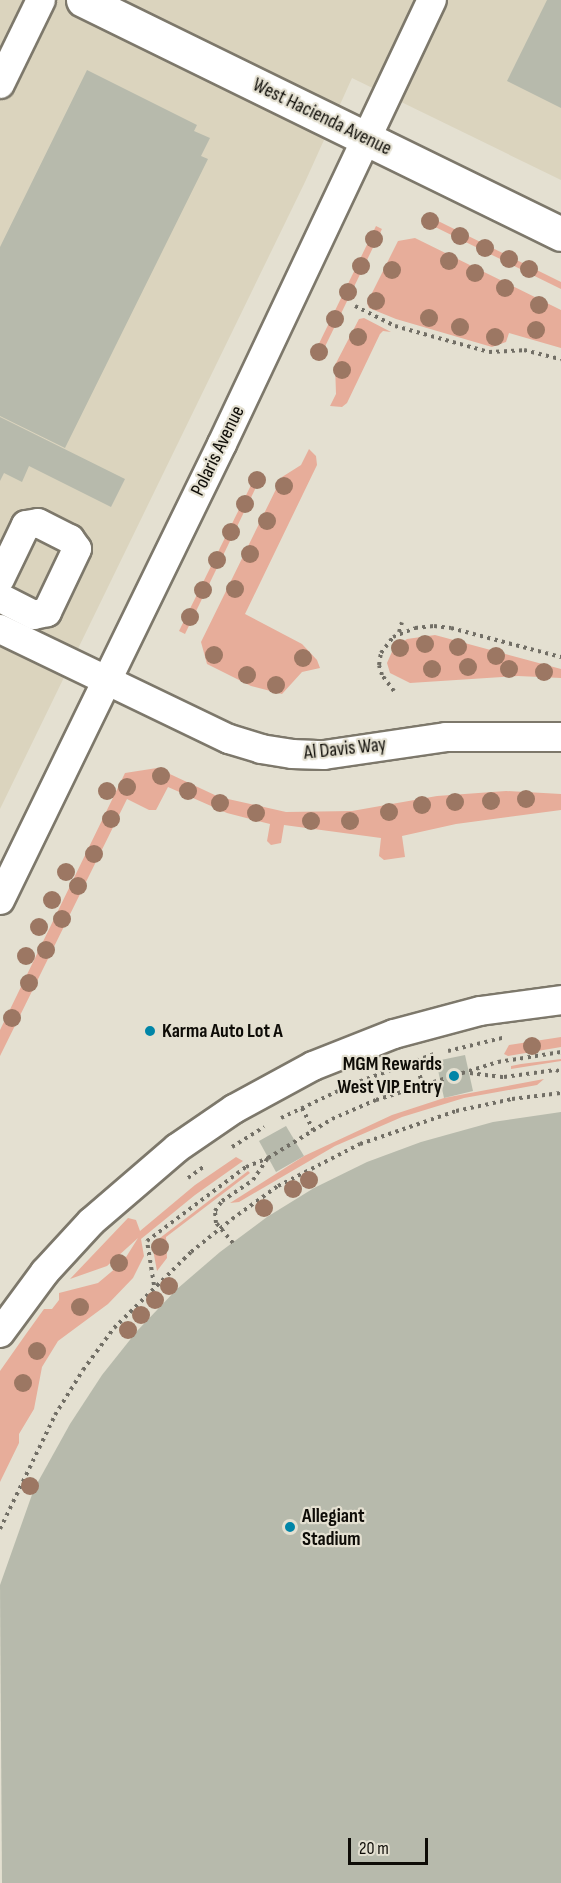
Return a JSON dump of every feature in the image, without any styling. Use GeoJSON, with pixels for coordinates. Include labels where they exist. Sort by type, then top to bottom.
{"type":"FeatureCollection","features":[{"type":"Feature","properties":{"kind":"main road","name":"West Hacienda Avenue"},"geometry":{"type":"LineString","coordinates":[[83,0],[561,234]]}},
{"type":"Feature","properties":{"kind":"street"},"geometry":{"type":"LineString","coordinates":[[0,84],[41,0]]}},
{"type":"Feature","properties":{"kind":"street","name":"Polaris Avenue"},"geometry":{"type":"LineString","coordinates":[[0,900],[432,0]]}},
{"type":"Feature","properties":{"kind":"street"},"geometry":{"type":"LineString","coordinates":[[0,579],[26,525],[38,523],[70,540],[76,549],[47,612],[34,615],[0,598]]}},
{"type":"Feature","properties":{"kind":"street","name":"Al Davis Way"},"geometry":{"type":"LineString","coordinates":[[0,629],[229,739],[261,749],[292,754],[324,755],[446,737],[561,737]]}},
{"type":"Feature","properties":{"kind":"street"},"geometry":{"type":"LineString","coordinates":[[0,1333],[45,1272],[91,1222],[177,1148],[234,1108],[314,1066],[394,1034],[480,1011],[561,1000]]}},
{"type":"Feature","properties":{"kind":"path"},"geometry":{"type":"LineString","coordinates":[[354,306],[395,326],[480,350],[489,352],[524,350],[561,359]]}},
{"type":"Feature","properties":{"kind":"path"},"geometry":{"type":"LineString","coordinates":[[478,356],[480,350]]}},
{"type":"Feature","properties":{"kind":"path"},"geometry":{"type":"LineString","coordinates":[[399,633],[402,622]]}},
{"type":"Feature","properties":{"kind":"path"},"geometry":{"type":"LineString","coordinates":[[394,691],[382,675],[379,665],[385,645],[399,633],[414,628],[443,627],[561,657]]}},
{"type":"Feature","properties":{"kind":"path"},"geometry":{"type":"LineString","coordinates":[[275,1120],[416,1060],[509,1037]]}},
{"type":"Feature","properties":{"kind":"path"},"geometry":{"type":"LineString","coordinates":[[154,1286],[147,1241],[250,1164],[268,1158],[313,1130],[376,1100],[422,1084],[469,1073],[498,1062],[561,1052]]}},
{"type":"Feature","properties":{"kind":"path"},"geometry":{"type":"LineString","coordinates":[[416,1060],[422,1084]]}},
{"type":"Feature","properties":{"kind":"path"},"geometry":{"type":"LineString","coordinates":[[469,1073],[504,1077],[556,1070],[561,1072]]}},
{"type":"Feature","properties":{"kind":"path"},"geometry":{"type":"LineString","coordinates":[[0,1529],[50,1425],[83,1370],[114,1329],[154,1286],[221,1228],[278,1186],[360,1144],[456,1111],[512,1099],[561,1093]]}},
{"type":"Feature","properties":{"kind":"path"},"geometry":{"type":"LineString","coordinates":[[302,1108],[313,1130]]}},
{"type":"Feature","properties":{"kind":"path"},"geometry":{"type":"LineString","coordinates":[[223,1153],[266,1126]]}},
{"type":"Feature","properties":{"kind":"path"},"geometry":{"type":"LineString","coordinates":[[233,1242],[214,1217],[218,1206],[253,1180],[268,1158]]}},
{"type":"Feature","properties":{"kind":"path"},"geometry":{"type":"LineString","coordinates":[[182,1183],[208,1163]]}},
{"type":"Feature","properties":{"kind":"shaded area"},"geometry":{"type":"Polygon","coordinates":[[[0,0],[561,0],[561,180],[352,78],[305,182],[0,809],[0,0]]]}},
{"type":"Feature","properties":{"kind":"shaded area"},"geometry":{"type":"Polygon","coordinates":[[[426,215],[561,282],[561,289],[423,221],[426,215]]]}},
{"type":"Feature","properties":{"kind":"shaded area"},"geometry":{"type":"Polygon","coordinates":[[[376,226],[382,229],[319,359],[313,356],[376,226]]]}},
{"type":"Feature","properties":{"kind":"shaded area"},"geometry":{"type":"Polygon","coordinates":[[[415,238],[561,310],[561,348],[509,333],[506,342],[492,347],[396,319],[369,308],[367,303],[398,241],[415,238]]]}},
{"type":"Feature","properties":{"kind":"shaded area"},"geometry":{"type":"Polygon","coordinates":[[[364,318],[391,332],[383,331],[380,334],[347,403],[342,407],[330,406],[336,394],[335,365],[359,319],[364,318]]]}},
{"type":"Feature","properties":{"kind":"shaded area"},"geometry":{"type":"Polygon","coordinates":[[[309,449],[316,456],[317,465],[245,614],[302,644],[317,660],[320,668],[302,672],[282,694],[251,686],[207,664],[201,642],[282,477],[301,465],[309,449]]]}},
{"type":"Feature","properties":{"kind":"shaded area"},"geometry":{"type":"Polygon","coordinates":[[[256,475],[261,477],[185,634],[179,631],[256,475]]]}},
{"type":"Feature","properties":{"kind":"shaded area"},"geometry":{"type":"Polygon","coordinates":[[[435,635],[561,669],[561,678],[518,676],[410,683],[390,673],[387,663],[394,647],[407,639],[435,635]]]}},
{"type":"Feature","properties":{"kind":"shaded area"},"geometry":{"type":"Polygon","coordinates":[[[157,768],[219,797],[286,812],[352,811],[437,796],[506,791],[561,794],[561,810],[456,824],[402,836],[405,857],[384,860],[379,856],[381,838],[284,825],[281,843],[271,845],[267,841],[270,824],[227,813],[168,787],[156,810],[149,810],[127,799],[0,1056],[0,1030],[125,773],[157,768]]]}},
{"type":"Feature","properties":{"kind":"shaded area"},"geometry":{"type":"Polygon","coordinates":[[[561,1037],[561,1047],[508,1056],[504,1054],[509,1045],[561,1037]]]}},
{"type":"Feature","properties":{"kind":"shaded area"},"geometry":{"type":"Polygon","coordinates":[[[561,1059],[561,1061],[511,1069],[511,1066],[521,1064],[561,1059]]]}},
{"type":"Feature","properties":{"kind":"shaded area"},"geometry":{"type":"Polygon","coordinates":[[[544,1079],[537,1085],[464,1098],[402,1117],[335,1146],[239,1202],[230,1203],[304,1156],[392,1115],[444,1098],[544,1079]]]}},
{"type":"Feature","properties":{"kind":"shaded area"},"geometry":{"type":"Polygon","coordinates":[[[236,1157],[243,1161],[195,1195],[141,1239],[144,1256],[133,1278],[108,1304],[58,1341],[42,1367],[34,1409],[19,1434],[19,1443],[0,1482],[0,1371],[44,1309],[52,1309],[59,1300],[59,1293],[98,1283],[123,1262],[138,1238],[107,1266],[70,1279],[128,1218],[136,1220],[140,1231],[195,1185],[236,1157]]]}},
{"type":"Feature","properties":{"kind":"shaded area"},"geometry":{"type":"Polygon","coordinates":[[[248,1171],[250,1173],[166,1237],[167,1258],[157,1271],[152,1244],[248,1171]]]}},
{"type":"Feature","properties":{"kind":"building"},"geometry":{"type":"Polygon","coordinates":[[[547,0],[561,0],[561,108],[507,81],[547,0]]]}},
{"type":"Feature","properties":{"kind":"building"},"geometry":{"type":"Polygon","coordinates":[[[87,70],[197,125],[194,131],[210,138],[201,156],[208,159],[65,448],[0,416],[0,247],[87,70]]]}},
{"type":"Feature","properties":{"kind":"building"},"geometry":{"type":"Polygon","coordinates":[[[0,417],[125,479],[111,507],[29,466],[22,482],[4,473],[0,481],[0,417]]]}},
{"type":"Feature","properties":{"kind":"building","name":"MGM Rewards West VIP Entry"},"geometry":{"type":"Polygon","coordinates":[[[465,1055],[473,1091],[444,1098],[436,1061],[465,1055]]]}},
{"type":"Feature","properties":{"kind":"building","name":"Allegiant Stadium"},"geometry":{"type":"Polygon","coordinates":[[[561,1112],[561,1883],[2,1883],[0,1585],[34,1489],[70,1424],[102,1375],[137,1331],[177,1289],[220,1252],[267,1217],[314,1188],[367,1162],[421,1142],[493,1122],[561,1112]]]}},
{"type":"Feature","properties":{"kind":"building","name":"MGM Rewards West VIP Entry"},"geometry":{"type":"Polygon","coordinates":[[[286,1126],[304,1156],[276,1172],[259,1141],[286,1126]]]}},
{"type":"Feature","properties":{"kind":"place","name":"Karma Auto Lot A"},"geometry":{"type":"Point","coordinates":[150,1031]}},
{"type":"Feature","properties":{"kind":"place","name":"MGM Rewards West VIP Entry"},"geometry":{"type":"Point","coordinates":[454,1076]}},
{"type":"Feature","properties":{"kind":"place","name":"Allegiant Stadium"},"geometry":{"type":"Point","coordinates":[290,1527]}}]}
